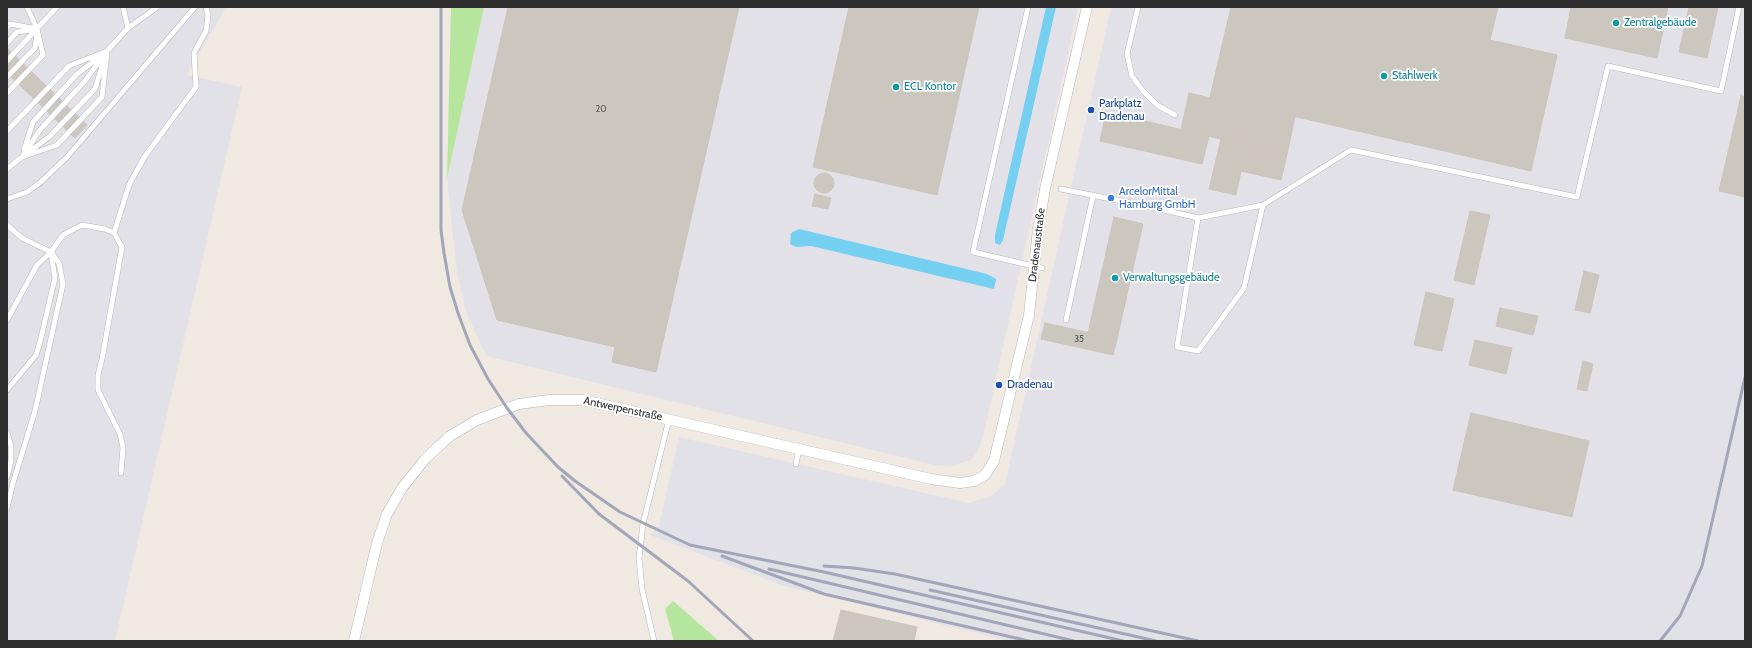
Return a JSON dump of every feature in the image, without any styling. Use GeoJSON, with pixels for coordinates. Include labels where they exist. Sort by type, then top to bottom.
{"type":"FeatureCollection","features":[{"type":"Feature","properties":{"kind":"street","name":"Dradenaustraße"},"geometry":{"type":"LineString","coordinates":[[979,479],[990,468],[998,444],[1029,315],[1038,267],[1038,229],[1045,189],[1087,7]]}},
{"type":"Feature","properties":{"kind":"street","name":"Antwerpenstraße"},"geometry":{"type":"LineString","coordinates":[[354,641],[377,543],[387,514],[402,488],[426,458],[450,436],[477,420],[519,404],[549,400],[583,400],[952,483],[968,482],[979,479]]}},
{"type":"Feature","properties":{"kind":"lane"},"geometry":{"type":"LineString","coordinates":[[7,93],[43,55],[37,29],[27,7]]}},
{"type":"Feature","properties":{"kind":"lane"},"geometry":{"type":"LineString","coordinates":[[7,61],[56,7]]}},
{"type":"Feature","properties":{"kind":"lane"},"geometry":{"type":"LineString","coordinates":[[123,7],[128,28]]}},
{"type":"Feature","properties":{"kind":"lane"},"geometry":{"type":"LineString","coordinates":[[22,157],[40,130],[85,81],[107,51],[128,28],[156,7]]}},
{"type":"Feature","properties":{"kind":"lane"},"geometry":{"type":"LineString","coordinates":[[7,199],[27,192],[42,181],[68,156],[195,7]]}},
{"type":"Feature","properties":{"kind":"lane"},"geometry":{"type":"LineString","coordinates":[[114,234],[129,185],[145,156],[196,87],[194,54],[206,31],[208,15],[206,7]]}},
{"type":"Feature","properties":{"kind":"lane"},"geometry":{"type":"LineString","coordinates":[[1028,7],[973,252],[1038,267]]}},
{"type":"Feature","properties":{"kind":"lane"},"geometry":{"type":"LineString","coordinates":[[1138,7],[1127,54],[1132,76],[1156,105],[1175,115]]}},
{"type":"Feature","properties":{"kind":"lane"},"geometry":{"type":"LineString","coordinates":[[1061,189],[1198,218],[1262,205],[1352,150],[1578,197],[1608,66],[1721,91],[1739,7]]}},
{"type":"Feature","properties":{"kind":"lane"},"geometry":{"type":"LineString","coordinates":[[7,27],[10,24],[37,29]]}},
{"type":"Feature","properties":{"kind":"lane"},"geometry":{"type":"LineString","coordinates":[[7,43],[18,32],[37,29]]}},
{"type":"Feature","properties":{"kind":"lane"},"geometry":{"type":"LineString","coordinates":[[7,77],[35,48],[37,29]]}},
{"type":"Feature","properties":{"kind":"lane"},"geometry":{"type":"LineString","coordinates":[[7,131],[69,66],[107,51]]}},
{"type":"Feature","properties":{"kind":"lane"},"geometry":{"type":"LineString","coordinates":[[7,169],[49,137],[95,89],[107,51]]}},
{"type":"Feature","properties":{"kind":"lane"},"geometry":{"type":"LineString","coordinates":[[22,157],[33,122],[77,74],[107,51]]}},
{"type":"Feature","properties":{"kind":"lane"},"geometry":{"type":"LineString","coordinates":[[22,157],[56,144],[102,97],[107,51]]}},
{"type":"Feature","properties":{"kind":"lane"},"geometry":{"type":"LineString","coordinates":[[1066,320],[1093,196]]}},
{"type":"Feature","properties":{"kind":"lane"},"geometry":{"type":"LineString","coordinates":[[1198,218],[1177,347],[1198,351],[1244,288],[1262,205]]}},
{"type":"Feature","properties":{"kind":"lane"},"geometry":{"type":"LineString","coordinates":[[7,225],[22,238],[51,252],[59,264],[63,284],[35,411],[7,508]]}},
{"type":"Feature","properties":{"kind":"lane"},"geometry":{"type":"LineString","coordinates":[[7,320],[37,265],[51,252],[63,235],[82,225],[105,228],[114,234],[122,247],[98,375],[98,390],[120,434],[123,448],[121,473]]}},
{"type":"Feature","properties":{"kind":"lane"},"geometry":{"type":"LineString","coordinates":[[7,390],[36,355],[55,278],[51,252]]}},
{"type":"Feature","properties":{"kind":"lane"},"geometry":{"type":"LineString","coordinates":[[654,641],[642,589],[639,558],[643,524],[670,419]]}},
{"type":"Feature","properties":{"kind":"lane"},"geometry":{"type":"LineString","coordinates":[[7,437],[11,446],[11,461],[7,476]]}},
{"type":"Feature","properties":{"kind":"lane"},"geometry":{"type":"LineString","coordinates":[[796,464],[799,448]]}},
{"type":"Feature","properties":{"kind":"shaded area"},"geometry":{"type":"Polygon","coordinates":[[[7,7],[226,7],[187,75],[242,87],[115,641],[7,641],[7,7]]]}},
{"type":"Feature","properties":{"kind":"shaded area"},"geometry":{"type":"Polygon","coordinates":[[[484,7],[1078,7],[983,438],[977,452],[971,460],[950,466],[935,465],[486,356],[466,311],[457,274],[447,179],[484,7]]]}},
{"type":"Feature","properties":{"kind":"shaded area","name":"ArcelorMittal Hamburg GmbH"},"geometry":{"type":"Polygon","coordinates":[[[1111,7],[1745,7],[1745,641],[1010,641],[784,586],[650,535],[659,526],[679,437],[969,503],[993,495],[1005,484],[1111,7]]]}},
{"type":"Feature","properties":{"kind":"green space"},"geometry":{"type":"Polygon","coordinates":[[[451,7],[484,7],[447,179],[451,7]]]}},
{"type":"Feature","properties":{"kind":"green space"},"geometry":{"type":"Polygon","coordinates":[[[673,601],[719,641],[674,641],[665,609],[673,601]]]}},
{"type":"Feature","properties":{"kind":"water"},"geometry":{"type":"Polygon","coordinates":[[[1046,7],[1056,7],[1003,240],[1000,245],[995,243],[995,235],[1046,7]]]}},
{"type":"Feature","properties":{"kind":"water"},"geometry":{"type":"Polygon","coordinates":[[[799,229],[987,274],[996,279],[994,289],[811,246],[796,247],[790,244],[791,233],[799,229]]]}},
{"type":"Feature","properties":{"kind":"building"},"geometry":{"type":"Polygon","coordinates":[[[508,7],[739,7],[656,372],[612,362],[615,347],[497,320],[462,210],[508,7]]]}},
{"type":"Feature","properties":{"kind":"building","name":"ECL Kontor"},"geometry":{"type":"Polygon","coordinates":[[[849,7],[979,7],[937,195],[813,167],[849,7]]]}},
{"type":"Feature","properties":{"kind":"building","name":"Stahlwerk"},"geometry":{"type":"Polygon","coordinates":[[[1231,7],[1498,7],[1490,40],[1557,55],[1531,171],[1210,97],[1231,7]]]}},
{"type":"Feature","properties":{"kind":"building","name":"Zentralgebäude"},"geometry":{"type":"Polygon","coordinates":[[[1571,7],[1668,7],[1657,58],[1565,38],[1571,7]]]}},
{"type":"Feature","properties":{"kind":"building","name":"Zentralgebäude"},"geometry":{"type":"Polygon","coordinates":[[[1689,7],[1718,7],[1707,58],[1679,52],[1689,7]]]}},
{"type":"Feature","properties":{"kind":"building"},"geometry":{"type":"Polygon","coordinates":[[[7,48],[87,125],[75,138],[7,73],[7,48]]]}},
{"type":"Feature","properties":{"kind":"building"},"geometry":{"type":"Polygon","coordinates":[[[1189,93],[1295,117],[1287,154],[1181,130],[1189,93]]]}},
{"type":"Feature","properties":{"kind":"building"},"geometry":{"type":"Polygon","coordinates":[[[1741,96],[1745,97],[1745,197],[1719,191],[1741,96]]]}},
{"type":"Feature","properties":{"kind":"building"},"geometry":{"type":"Polygon","coordinates":[[[1106,112],[1209,136],[1202,164],[1100,141],[1106,112]]]}},
{"type":"Feature","properties":{"kind":"building"},"geometry":{"type":"Polygon","coordinates":[[[1221,139],[1287,154],[1281,180],[1241,171],[1236,195],[1209,189],[1221,139]]]}},
{"type":"Feature","properties":{"kind":"building"},"geometry":{"type":"Polygon","coordinates":[[[824,173],[831,176],[834,183],[831,190],[824,193],[817,190],[814,183],[817,176],[824,173]]]}},
{"type":"Feature","properties":{"kind":"building"},"geometry":{"type":"Polygon","coordinates":[[[815,194],[831,198],[828,209],[812,206],[815,194]]]}},
{"type":"Feature","properties":{"kind":"building"},"geometry":{"type":"Polygon","coordinates":[[[1470,211],[1490,215],[1474,285],[1454,280],[1470,211]]]}},
{"type":"Feature","properties":{"kind":"building","name":"Verwaltungsgebäude"},"geometry":{"type":"Polygon","coordinates":[[[1114,217],[1143,224],[1117,339],[1088,333],[1114,217]]]}},
{"type":"Feature","properties":{"kind":"building"},"geometry":{"type":"Polygon","coordinates":[[[1584,271],[1599,275],[1590,313],[1575,310],[1584,271]]]}},
{"type":"Feature","properties":{"kind":"building"},"geometry":{"type":"Polygon","coordinates":[[[1426,292],[1454,299],[1442,351],[1414,345],[1426,292]]]}},
{"type":"Feature","properties":{"kind":"building"},"geometry":{"type":"Polygon","coordinates":[[[1500,308],[1538,316],[1533,335],[1496,326],[1500,308]]]}},
{"type":"Feature","properties":{"kind":"building"},"geometry":{"type":"Polygon","coordinates":[[[1045,323],[1117,339],[1113,355],[1041,339],[1045,323]]]}},
{"type":"Feature","properties":{"kind":"building"},"geometry":{"type":"Polygon","coordinates":[[[1475,340],[1512,348],[1506,374],[1469,365],[1475,340]]]}},
{"type":"Feature","properties":{"kind":"building"},"geometry":{"type":"Polygon","coordinates":[[[1583,361],[1593,364],[1587,391],[1577,389],[1583,361]]]}},
{"type":"Feature","properties":{"kind":"building"},"geometry":{"type":"Polygon","coordinates":[[[1471,413],[1589,441],[1572,517],[1453,490],[1471,413]]]}},
{"type":"Feature","properties":{"kind":"building"},"geometry":{"type":"Polygon","coordinates":[[[841,610],[917,627],[914,641],[833,641],[841,610]]]}},
{"type":"Feature","properties":{"kind":"railway"},"geometry":{"type":"LineString","coordinates":[[441,7],[441,230],[450,287],[470,345],[488,379],[526,433],[558,467],[575,481],[620,512],[690,545],[824,572],[1123,641]]}},
{"type":"Feature","properties":{"kind":"railway"},"geometry":{"type":"LineString","coordinates":[[1660,641],[1680,616],[1702,566],[1745,377]]}},
{"type":"Feature","properties":{"kind":"railway"},"geometry":{"type":"LineString","coordinates":[[562,476],[599,514],[688,581],[753,641]]}},
{"type":"Feature","properties":{"kind":"railway"},"geometry":{"type":"LineString","coordinates":[[722,556],[824,594],[1029,641]]}},
{"type":"Feature","properties":{"kind":"railway"},"geometry":{"type":"LineString","coordinates":[[824,566],[854,568],[895,574],[1198,641]]}},
{"type":"Feature","properties":{"kind":"railway"},"geometry":{"type":"LineString","coordinates":[[769,569],[1074,641]]}},
{"type":"Feature","properties":{"kind":"railway"},"geometry":{"type":"LineString","coordinates":[[930,590],[1156,641]]}},
{"type":"Feature","properties":{"kind":"place","name":"Zentralgebäude"},"geometry":{"type":"Point","coordinates":[1616,23]}},
{"type":"Feature","properties":{"kind":"place","name":"Stahlwerk"},"geometry":{"type":"Point","coordinates":[1384,76]}},
{"type":"Feature","properties":{"kind":"place","name":"ECL Kontor"},"geometry":{"type":"Point","coordinates":[896,87]}},
{"type":"Feature","properties":{"kind":"place","name":"Parkplatz Dradenau"},"geometry":{"type":"Point","coordinates":[1091,110]}},
{"type":"Feature","properties":{"kind":"place","name":"ArcelorMittal Hamburg GmbH"},"geometry":{"type":"Point","coordinates":[1111,198]}},
{"type":"Feature","properties":{"kind":"place","name":"Verwaltungsgebäude"},"geometry":{"type":"Point","coordinates":[1115,278]}},
{"type":"Feature","properties":{"kind":"place","name":"Dradenau"},"geometry":{"type":"Point","coordinates":[999,385]}}]}
